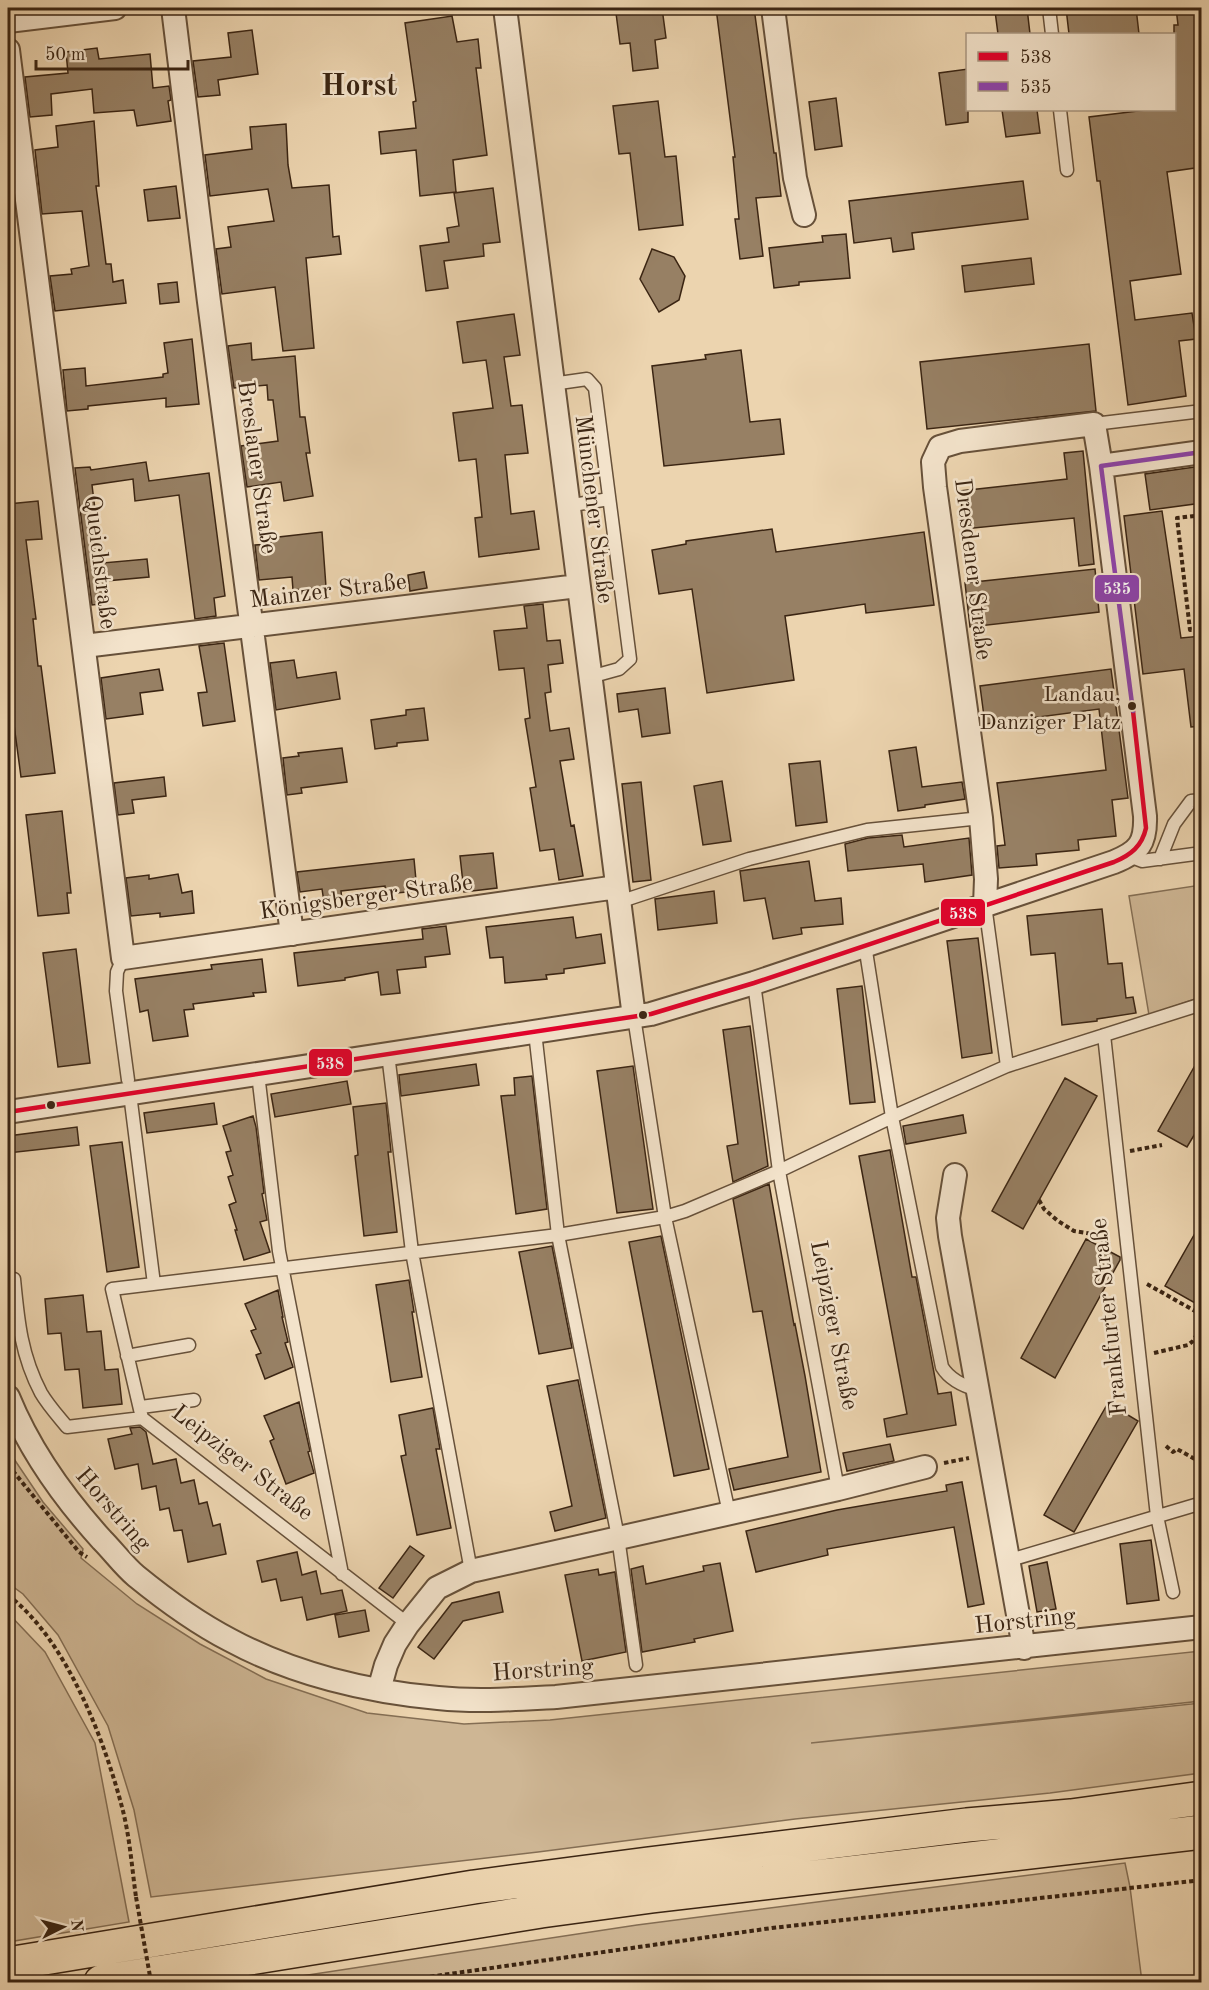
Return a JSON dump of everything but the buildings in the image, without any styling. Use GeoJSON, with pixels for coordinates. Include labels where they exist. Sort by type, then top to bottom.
{"type":"FeatureCollection","features":[{"type":"Feature","properties":{"kind":"highway"},"geometry":{"type":"LineString","coordinates":[[8,1964],[486,1885],[932,1829],[1071,1816],[1202,1798]]}},
{"type":"Feature","properties":{"kind":"highway"},"geometry":{"type":"LineString","coordinates":[[101,1983],[608,1902],[1202,1832]]}},
{"type":"Feature","properties":{"kind":"street"},"geometry":{"type":"LineString","coordinates":[[8,21],[69,10],[115,8]]}},
{"type":"Feature","properties":{"kind":"street","name":"Breslauer Straße"},"geometry":{"type":"LineString","coordinates":[[173,8],[292,934]]}},
{"type":"Feature","properties":{"kind":"street","name":"Münchener Straße"},"geometry":{"type":"LineString","coordinates":[[505,8],[634,1017]]}},
{"type":"Feature","properties":{"kind":"street"},"geometry":{"type":"LineString","coordinates":[[773,8],[795,178],[804,215]]}},
{"type":"Feature","properties":{"kind":"street","name":"Queichstraße"},"geometry":{"type":"LineString","coordinates":[[8,50],[123,958]]}},
{"type":"Feature","properties":{"kind":"street"},"geometry":{"type":"LineString","coordinates":[[8,1112],[129,1087],[258,1074],[634,1017],[754,983],[1129,856],[1144,838],[1145,816],[1094,424]]}},
{"type":"Feature","properties":{"kind":"street","name":"Dresdener Straße"},"geometry":{"type":"LineString","coordinates":[[985,905],[986,879],[981,818],[939,528],[933,462],[940,447],[960,441],[1094,424]]}},
{"type":"Feature","properties":{"kind":"street"},"geometry":{"type":"LineString","coordinates":[[1101,466],[1202,452]]}},
{"type":"Feature","properties":{"kind":"street","name":"Mainzer Straße"},"geometry":{"type":"LineString","coordinates":[[84,646],[578,586]]}},
{"type":"Feature","properties":{"kind":"street","name":"Königsberger Straße"},"geometry":{"type":"LineString","coordinates":[[123,958],[292,934],[618,895]]}},
{"type":"Feature","properties":{"kind":"street"},"geometry":{"type":"LineString","coordinates":[[955,1175],[948,1218],[1024,1648]]}},
{"type":"Feature","properties":{"kind":"street","name":"Horstring"},"geometry":{"type":"LineString","coordinates":[[8,1397],[27,1440],[65,1497],[135,1575],[202,1623],[269,1659],[316,1675],[379,1690],[465,1700],[556,1697],[1202,1627]]}},
{"type":"Feature","properties":{"kind":"street"},"geometry":{"type":"LineString","coordinates":[[379,1690],[390,1654],[408,1624],[437,1588],[471,1571],[838,1489],[925,1467]]}},
{"type":"Feature","properties":{"kind":"lane"},"geometry":{"type":"LineString","coordinates":[[1049,8],[1052,33]]}},
{"type":"Feature","properties":{"kind":"lane"},"geometry":{"type":"LineString","coordinates":[[1060,111],[1066,170]]}},
{"type":"Feature","properties":{"kind":"lane"},"geometry":{"type":"LineString","coordinates":[[552,384],[587,379],[595,388],[630,659],[619,669],[590,677]]}},
{"type":"Feature","properties":{"kind":"lane","name":"Dresdener Straße"},"geometry":{"type":"LineString","coordinates":[[1094,424],[1202,411]]}},
{"type":"Feature","properties":{"kind":"lane"},"geometry":{"type":"LineString","coordinates":[[567,506],[609,500]]}},
{"type":"Feature","properties":{"kind":"lane"},"geometry":{"type":"LineString","coordinates":[[1160,859],[1174,824],[1191,801],[1202,800]]}},
{"type":"Feature","properties":{"kind":"lane"},"geometry":{"type":"LineString","coordinates":[[618,895],[867,830],[981,818]]}},
{"type":"Feature","properties":{"kind":"lane"},"geometry":{"type":"LineString","coordinates":[[1129,856],[1142,861],[1202,853]]}},
{"type":"Feature","properties":{"kind":"lane"},"geometry":{"type":"LineString","coordinates":[[985,905],[1007,1066]]}},
{"type":"Feature","properties":{"kind":"lane"},"geometry":{"type":"LineString","coordinates":[[865,945],[892,1118],[942,1367],[964,1386],[978,1390]]}},
{"type":"Feature","properties":{"kind":"lane","name":"Queichstraße"},"geometry":{"type":"LineString","coordinates":[[123,958],[117,972],[116,991],[129,1087]]}},
{"type":"Feature","properties":{"kind":"lane"},"geometry":{"type":"LineString","coordinates":[[754,983],[779,1171]]}},
{"type":"Feature","properties":{"kind":"lane"},"geometry":{"type":"LineString","coordinates":[[194,1400],[142,1412],[112,1289],[558,1235],[665,1217],[685,1211],[779,1171],[1007,1066],[1202,1004]]}},
{"type":"Feature","properties":{"kind":"lane"},"geometry":{"type":"LineString","coordinates":[[634,1017],[665,1217],[729,1513]]}},
{"type":"Feature","properties":{"kind":"lane"},"geometry":{"type":"LineString","coordinates":[[535,1032],[558,1235],[618,1537],[636,1665]]}},
{"type":"Feature","properties":{"kind":"lane","name":"Frankfurter Straße"},"geometry":{"type":"LineString","coordinates":[[1104,1035],[1157,1516],[1173,1592]]}},
{"type":"Feature","properties":{"kind":"lane"},"geometry":{"type":"LineString","coordinates":[[388,1054],[412,1252],[471,1571]]}},
{"type":"Feature","properties":{"kind":"lane"},"geometry":{"type":"LineString","coordinates":[[258,1074],[283,1269]]}},
{"type":"Feature","properties":{"kind":"lane"},"geometry":{"type":"LineString","coordinates":[[129,1087],[154,1284]]}},
{"type":"Feature","properties":{"kind":"lane","name":"Leipziger Straße"},"geometry":{"type":"LineString","coordinates":[[779,1171],[838,1489]]}},
{"type":"Feature","properties":{"kind":"lane","name":"Leipziger Straße"},"geometry":{"type":"LineString","coordinates":[[283,1269],[342,1574]]}},
{"type":"Feature","properties":{"kind":"lane"},"geometry":{"type":"LineString","coordinates":[[11,1279],[13,1326]]}},
{"type":"Feature","properties":{"kind":"lane","name":"Leipziger Straße"},"geometry":{"type":"LineString","coordinates":[[13,1326],[42,1394],[67,1427],[142,1412],[342,1574],[408,1624]]}},
{"type":"Feature","properties":{"kind":"lane"},"geometry":{"type":"LineString","coordinates":[[127,1356],[189,1345]]}},
{"type":"Feature","properties":{"kind":"lane"},"geometry":{"type":"LineString","coordinates":[[1007,1561],[1202,1503]]}},
{"type":"Feature","properties":{"kind":"path"},"geometry":{"type":"LineString","coordinates":[[1202,515],[1177,518],[1190,630],[1202,629]]}},
{"type":"Feature","properties":{"kind":"path"},"geometry":{"type":"LineString","coordinates":[[1118,1153],[1162,1145]]}},
{"type":"Feature","properties":{"kind":"path"},"geometry":{"type":"LineString","coordinates":[[1040,1200],[1044,1209],[1058,1221],[1074,1230],[1093,1234],[1112,1246]]}},
{"type":"Feature","properties":{"kind":"path"},"geometry":{"type":"LineString","coordinates":[[1131,1275],[1202,1315]]}},
{"type":"Feature","properties":{"kind":"path"},"geometry":{"type":"LineString","coordinates":[[1140,1354],[1188,1345],[1193,1341],[1202,1325]]}},
{"type":"Feature","properties":{"kind":"path"},"geometry":{"type":"LineString","coordinates":[[1148,1433],[1173,1452],[1177,1449],[1202,1463]]}},
{"type":"Feature","properties":{"kind":"path"},"geometry":{"type":"LineString","coordinates":[[925,1467],[989,1454]]}},
{"type":"Feature","properties":{"kind":"path"},"geometry":{"type":"LineString","coordinates":[[8,1595],[41,1627],[60,1656],[100,1735],[123,1813],[152,1983]]}},
{"type":"Feature","properties":{"kind":"path"},"geometry":{"type":"LineString","coordinates":[[393,1983],[772,1928],[1202,1880]]}},
{"type":"Feature","properties":{"kind":"shaded area"},"geometry":{"type":"Polygon","coordinates":[[[1201,885],[1201,997],[1149,1015],[1129,896],[1201,885]]]}},
{"type":"Feature","properties":{"kind":"shaded area"},"geometry":{"type":"Polygon","coordinates":[[[8,1450],[43,1502],[83,1549],[81,1558],[137,1604],[200,1644],[266,1679],[367,1713],[464,1724],[550,1720],[1201,1651],[1201,1701],[811,1743],[1201,1703],[1201,1773],[1050,1793],[795,1819],[538,1852],[151,1897],[134,1810],[108,1726],[58,1635],[23,1594],[8,1583],[8,1450]]]}},
{"type":"Feature","properties":{"kind":"shaded area"},"geometry":{"type":"Polygon","coordinates":[[[8,1613],[45,1652],[95,1743],[129,1922],[8,1942],[8,1613]]]}},
{"type":"Feature","properties":{"kind":"shaded area"},"geometry":{"type":"Polygon","coordinates":[[[1125,1863],[1142,1982],[262,1982],[637,1925],[1125,1863]]]}},
{"type":"Feature","properties":{"kind":"transit line","name":"535"},"geometry":{"type":"LineString","coordinates":[[1101,466],[1202,452]]}},
{"type":"Feature","properties":{"kind":"transit line","name":"535"},"geometry":{"type":"LineString","coordinates":[[1101,466],[1133,711]]}},
{"type":"Feature","properties":{"kind":"transit line","name":"538"},"geometry":{"type":"LineString","coordinates":[[8,1112],[651,1014],[754,983],[1114,862],[1135,849],[1142,840],[1146,828],[1133,711]]}},
{"type":"Feature","properties":{"kind":"place","name":"Landau, Danziger Platz"},"geometry":{"type":"Point","coordinates":[1132,706]}},
{"type":"Feature","properties":{"kind":"district","name":"Horst"},"geometry":{"type":"Point","coordinates":[359,85]}}]}
